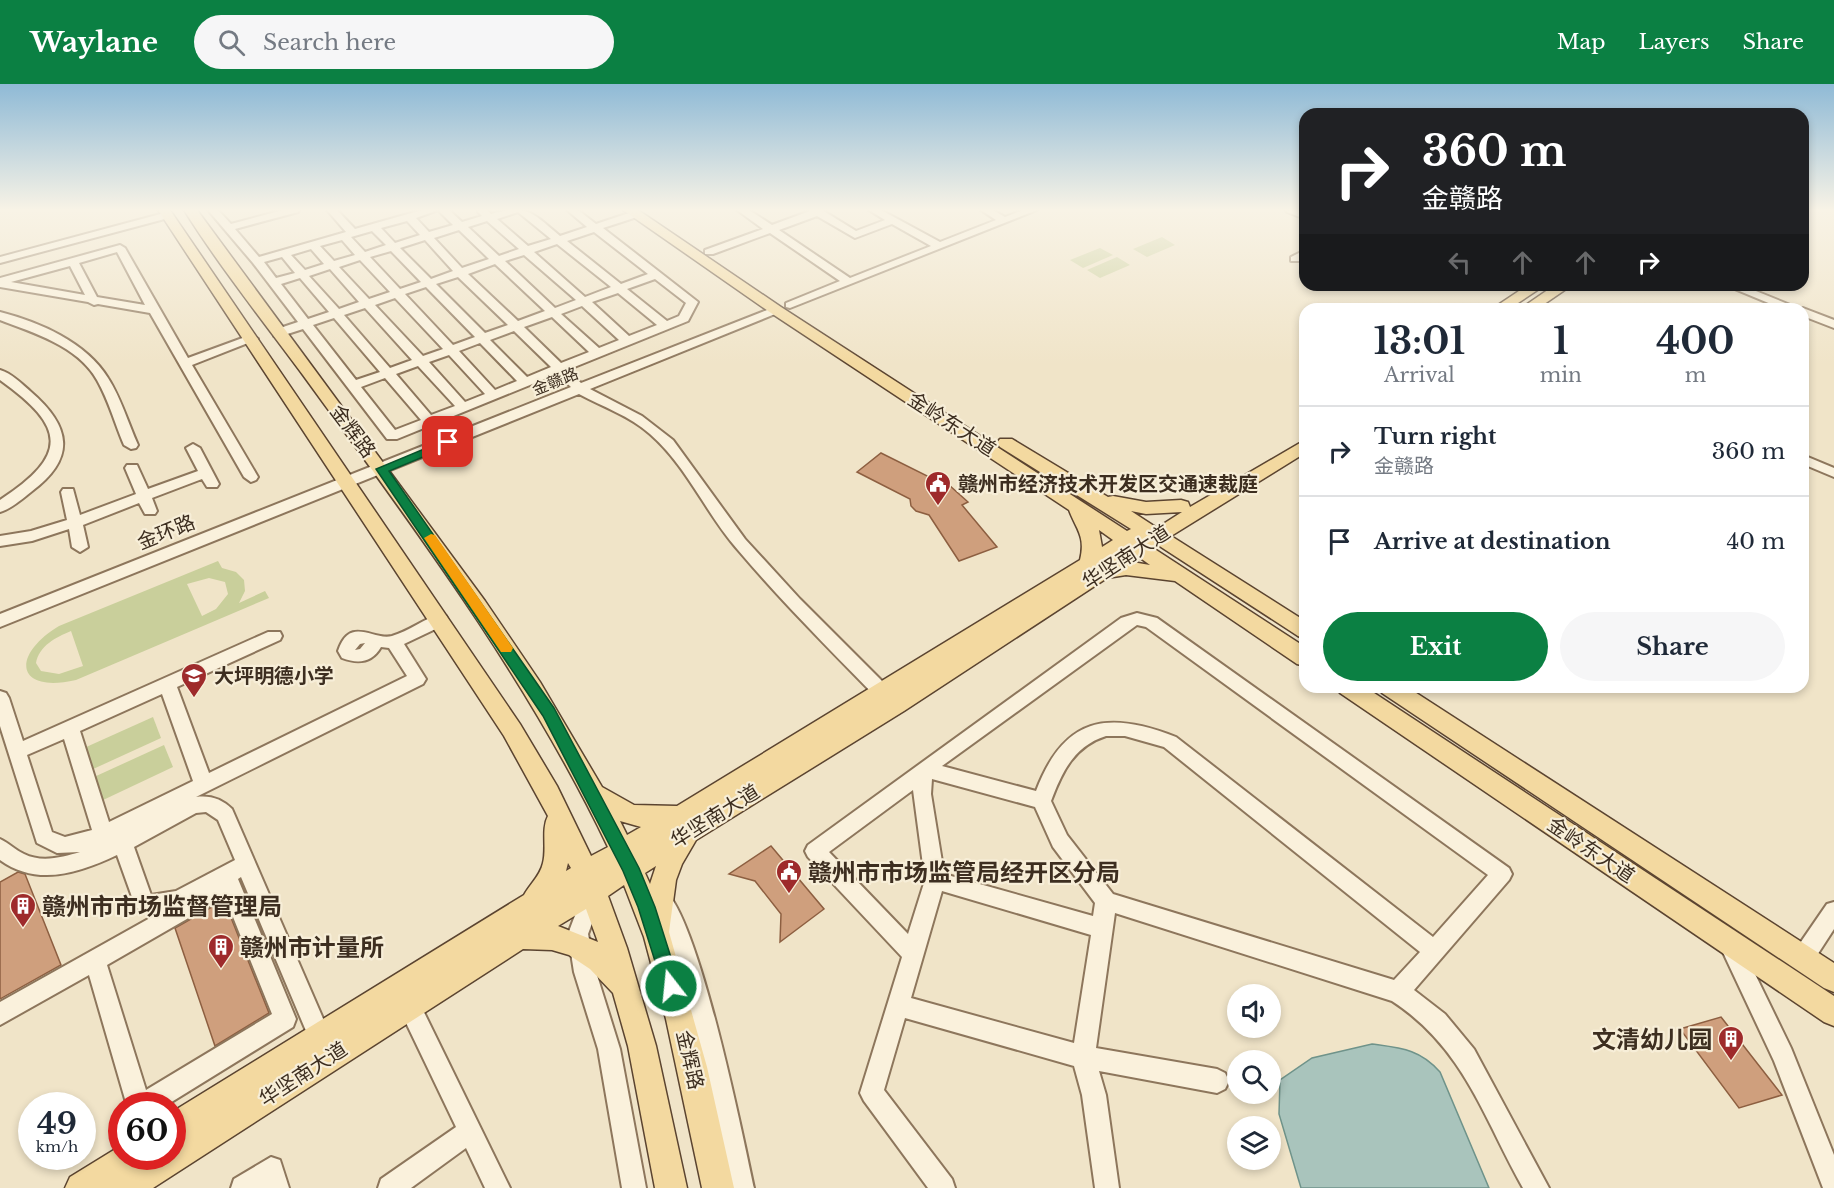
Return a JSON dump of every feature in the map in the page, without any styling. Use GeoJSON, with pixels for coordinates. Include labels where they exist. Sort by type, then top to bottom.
{"type":"FeatureCollection","features":[{"type":"Feature","properties":{"kind":"main road","name":"金辉路"},"geometry":{"type":"LineString","coordinates":[[199,262],[512,730],[555,806],[590,881],[626,988],[642,1046],[671,1188]]}},
{"type":"Feature","properties":{"kind":"main road","name":"金辉路"},"geometry":{"type":"LineString","coordinates":[[227,262],[278,333],[382,469],[549,712],[590,789],[626,860],[660,948],[687,1044],[718,1188]]}},
{"type":"Feature","properties":{"kind":"main road","name":"金岭东大道"},"geometry":{"type":"LineString","coordinates":[[714,262],[1143,538],[1212,570],[1299,627]]}},
{"type":"Feature","properties":{"kind":"main road","name":"金岭东大道"},"geometry":{"type":"LineString","coordinates":[[722,262],[783,308]]}},
{"type":"Feature","properties":{"kind":"main road"},"geometry":{"type":"LineString","coordinates":[[1509,303],[1528,291]]}},
{"type":"Feature","properties":{"kind":"main road"},"geometry":{"type":"LineString","coordinates":[[1536,303],[1556,291]]}},
{"type":"Feature","properties":{"kind":"main road","name":"华坚南大道"},"geometry":{"type":"LineString","coordinates":[[186,1121],[320,1037],[522,923],[889,699],[1187,510],[1299,434]]}},
{"type":"Feature","properties":{"kind":"main road","name":"华坚南大道"},"geometry":{"type":"LineString","coordinates":[[1187,510],[1299,448]]}},
{"type":"Feature","properties":{"kind":"main road"},"geometry":{"type":"LineString","coordinates":[[1192,583],[1170,574],[1140,569],[1096,568],[1092,555],[1092,536],[1080,498],[1134,507],[1187,510],[1183,534],[1195,553],[1212,570]]}},
{"type":"Feature","properties":{"kind":"main road","name":"金岭东大道"},"geometry":{"type":"LineString","coordinates":[[1143,538],[1192,583],[1299,654]]}},
{"type":"Feature","properties":{"kind":"main road","name":"金岭东大道"},"geometry":{"type":"LineString","coordinates":[[1357,693],[1834,1012]]}},
{"type":"Feature","properties":{"kind":"main road","name":"金岭东大道"},"geometry":{"type":"LineString","coordinates":[[1399,693],[1834,979]]}},
{"type":"Feature","properties":{"kind":"main road"},"geometry":{"type":"LineString","coordinates":[[590,789],[609,807],[623,814],[687,822],[659,896],[660,948]]}},
{"type":"Feature","properties":{"kind":"main road"},"geometry":{"type":"LineString","coordinates":[[555,806],[559,850],[555,869],[546,888],[522,923],[580,945],[608,966],[626,988]]}},
{"type":"Feature","properties":{"kind":"main road","name":"华坚南大道"},"geometry":{"type":"LineString","coordinates":[[125,1188],[409,1006],[522,923]]}},
{"type":"Feature","properties":{"kind":"main road"},"geometry":{"type":"LineString","coordinates":[[81,1188],[109,1170]]}},
{"type":"Feature","properties":{"kind":"street"},"geometry":{"type":"LineString","coordinates":[[0,283],[71,262]]}},
{"type":"Feature","properties":{"kind":"street"},"geometry":{"type":"LineString","coordinates":[[73,262],[94,302]]}},
{"type":"Feature","properties":{"kind":"street"},"geometry":{"type":"LineString","coordinates":[[127,262],[251,477]]}},
{"type":"Feature","properties":{"kind":"street"},"geometry":{"type":"LineString","coordinates":[[257,262],[392,436],[684,318],[692,302],[638,262]]}},
{"type":"Feature","properties":{"kind":"street"},"geometry":{"type":"LineString","coordinates":[[291,262],[429,421]]}},
{"type":"Feature","properties":{"kind":"street"},"geometry":{"type":"LineString","coordinates":[[329,262],[463,407]]}},
{"type":"Feature","properties":{"kind":"street"},"geometry":{"type":"LineString","coordinates":[[273,283],[344,262]]}},
{"type":"Feature","properties":{"kind":"street"},"geometry":{"type":"LineString","coordinates":[[367,262],[493,395]]}},
{"type":"Feature","properties":{"kind":"street"},"geometry":{"type":"LineString","coordinates":[[408,262],[525,382]]}},
{"type":"Feature","properties":{"kind":"street"},"geometry":{"type":"LineString","coordinates":[[450,262],[580,388],[597,399],[633,415],[657,432],[693,473],[739,542],[889,699]]}},
{"type":"Feature","properties":{"kind":"street"},"geometry":{"type":"LineString","coordinates":[[278,333],[496,262]]}},
{"type":"Feature","properties":{"kind":"street"},"geometry":{"type":"LineString","coordinates":[[499,262],[597,353]]}},
{"type":"Feature","properties":{"kind":"street"},"geometry":{"type":"LineString","coordinates":[[538,262],[628,341]]}},
{"type":"Feature","properties":{"kind":"street"},"geometry":{"type":"LineString","coordinates":[[587,262],[666,326]]}},
{"type":"Feature","properties":{"kind":"street"},"geometry":{"type":"LineString","coordinates":[[818,262],[849,282]]}},
{"type":"Feature","properties":{"kind":"street","name":"金赣路"},"geometry":{"type":"LineString","coordinates":[[347,483],[900,262]]}},
{"type":"Feature","properties":{"kind":"street"},"geometry":{"type":"LineString","coordinates":[[32,273],[38,291]]}},
{"type":"Feature","properties":{"kind":"street"},"geometry":{"type":"LineString","coordinates":[[352,386],[656,275]]}},
{"type":"Feature","properties":{"kind":"street"},"geometry":{"type":"LineString","coordinates":[[0,283],[94,302],[154,310]]}},
{"type":"Feature","properties":{"kind":"street"},"geometry":{"type":"LineString","coordinates":[[1747,291],[1778,303]]}},
{"type":"Feature","properties":{"kind":"street"},"geometry":{"type":"LineString","coordinates":[[1809,314],[1834,324]]}},
{"type":"Feature","properties":{"kind":"street"},"geometry":{"type":"LineString","coordinates":[[0,316],[51,336],[79,352],[100,374],[131,445]]}},
{"type":"Feature","properties":{"kind":"street"},"geometry":{"type":"LineString","coordinates":[[185,363],[252,339]]}},
{"type":"Feature","properties":{"kind":"street"},"geometry":{"type":"LineString","coordinates":[[0,374],[24,391],[50,420],[58,435],[57,455],[52,464],[30,485],[0,507]]}},
{"type":"Feature","properties":{"kind":"street"},"geometry":{"type":"LineString","coordinates":[[0,541],[32,536],[144,496],[209,479],[193,448]]}},
{"type":"Feature","properties":{"kind":"street"},"geometry":{"type":"LineString","coordinates":[[1809,462],[1834,473]]}},
{"type":"Feature","properties":{"kind":"street"},"geometry":{"type":"LineString","coordinates":[[132,468],[150,512]]}},
{"type":"Feature","properties":{"kind":"street","name":"金环路"},"geometry":{"type":"LineString","coordinates":[[0,621],[347,483]]}},
{"type":"Feature","properties":{"kind":"street"},"geometry":{"type":"LineString","coordinates":[[68,492],[80,547]]}},
{"type":"Feature","properties":{"kind":"street"},"geometry":{"type":"LineString","coordinates":[[913,954],[815,851],[914,779],[924,768],[1127,622],[1137,619],[1151,622],[1502,874],[1398,992]]}},
{"type":"Feature","properties":{"kind":"street"},"geometry":{"type":"LineString","coordinates":[[374,641],[394,642],[440,620]]}},
{"type":"Feature","properties":{"kind":"street"},"geometry":{"type":"LineString","coordinates":[[17,752],[274,636]]}},
{"type":"Feature","properties":{"kind":"street"},"geometry":{"type":"LineString","coordinates":[[0,699],[41,831],[48,842],[55,845],[73,845],[102,834],[417,679],[394,642]]}},
{"type":"Feature","properties":{"kind":"street"},"geometry":{"type":"LineString","coordinates":[[167,685],[204,784]]}},
{"type":"Feature","properties":{"kind":"street"},"geometry":{"type":"LineString","coordinates":[[70,728],[102,834]]}},
{"type":"Feature","properties":{"kind":"street"},"geometry":{"type":"LineString","coordinates":[[1435,951],[1170,742],[1147,731],[1121,728],[1094,732],[1075,741],[1061,757],[1049,777],[1042,801],[1060,841],[1106,901],[1398,992],[1419,1004],[1444,1027],[1464,1053],[1487,1091],[1509,1140],[1537,1188]]}},
{"type":"Feature","properties":{"kind":"street"},"geometry":{"type":"LineString","coordinates":[[924,768],[1042,801]]}},
{"type":"Feature","properties":{"kind":"street"},"geometry":{"type":"LineString","coordinates":[[924,768],[922,794],[935,880],[872,1093],[944,1188]]}},
{"type":"Feature","properties":{"kind":"street"},"geometry":{"type":"LineString","coordinates":[[0,848],[13,860],[50,867],[96,855],[192,806],[208,804],[219,808],[225,815],[320,1037]]}},
{"type":"Feature","properties":{"kind":"street"},"geometry":{"type":"LineString","coordinates":[[122,842],[143,901],[151,906],[174,902],[245,865]]}},
{"type":"Feature","properties":{"kind":"street"},"geometry":{"type":"LineString","coordinates":[[626,860],[670,909],[695,985],[717,1070],[742,1188]]}},
{"type":"Feature","properties":{"kind":"street"},"geometry":{"type":"LineString","coordinates":[[935,880],[1100,928]]}},
{"type":"Feature","properties":{"kind":"street"},"geometry":{"type":"LineString","coordinates":[[590,881],[578,934],[585,972],[609,1049],[634,1188]]}},
{"type":"Feature","properties":{"kind":"street"},"geometry":{"type":"LineString","coordinates":[[0,1014],[230,884],[285,1019],[163,1092]]}},
{"type":"Feature","properties":{"kind":"street"},"geometry":{"type":"LineString","coordinates":[[1106,901],[1100,928],[1083,1057],[1095,1095],[1107,1188]]}},
{"type":"Feature","properties":{"kind":"street"},"geometry":{"type":"LineString","coordinates":[[1802,959],[1834,911]]}},
{"type":"Feature","properties":{"kind":"street"},"geometry":{"type":"LineString","coordinates":[[1729,942],[1783,1056],[1834,1186]]}},
{"type":"Feature","properties":{"kind":"street"},"geometry":{"type":"LineString","coordinates":[[94,959],[136,1092]]}},
{"type":"Feature","properties":{"kind":"street"},"geometry":{"type":"LineString","coordinates":[[898,1005],[1083,1057],[1216,1081]]}},
{"type":"Feature","properties":{"kind":"street"},"geometry":{"type":"LineString","coordinates":[[409,1006],[498,1188]]}},
{"type":"Feature","properties":{"kind":"street"},"geometry":{"type":"LineString","coordinates":[[390,1188],[470,1131]]}},
{"type":"Feature","properties":{"kind":"street"},"geometry":{"type":"LineString","coordinates":[[243,1188],[270,1169],[277,1188]]}},
{"type":"Feature","properties":{"kind":"green space"},"geometry":{"type":"Polygon","coordinates":[[[1072,262],[1098,262],[1083,268],[1072,262]]]}},
{"type":"Feature","properties":{"kind":"green space"},"geometry":{"type":"Polygon","coordinates":[[[1107,262],[1124,262],[1130,265],[1100,278],[1087,270],[1107,262]]]}},
{"type":"Feature","properties":{"kind":"green space"},"geometry":{"type":"Polygon","coordinates":[[[218,561],[222,568],[236,572],[244,580],[245,591],[239,603],[265,591],[269,598],[76,680],[56,683],[41,682],[31,677],[27,669],[27,660],[43,637],[59,626],[218,561]],[[209,578],[187,584],[202,616],[216,609],[228,594],[225,582],[209,578]],[[71,631],[44,647],[36,663],[41,671],[59,674],[83,666],[71,631]]]}},
{"type":"Feature","properties":{"kind":"green space"},"geometry":{"type":"Polygon","coordinates":[[[153,717],[161,738],[91,770],[84,748],[153,717]]]}},
{"type":"Feature","properties":{"kind":"green space"},"geometry":{"type":"Polygon","coordinates":[[[164,745],[173,767],[101,801],[94,777],[164,745]]]}},
{"type":"Feature","properties":{"kind":"water"},"geometry":{"type":"Polygon","coordinates":[[[1372,1044],[1409,1051],[1425,1058],[1440,1072],[1489,1188],[1301,1188],[1279,1114],[1281,1079],[1312,1058],[1372,1044]]]}},
{"type":"Feature","properties":{"kind":"building","name":"赣州市经济技术开发区交通速裁庭"},"geometry":{"type":"Polygon","coordinates":[[[881,453],[935,480],[940,477],[968,502],[962,505],[997,547],[959,561],[929,515],[916,511],[911,506],[910,499],[857,472],[881,453]]]}},
{"type":"Feature","properties":{"kind":"building","name":"赣州市市场监管局经开区分局"},"geometry":{"type":"Polygon","coordinates":[[[771,846],[824,909],[780,942],[781,914],[755,881],[729,874],[771,846]]]}},
{"type":"Feature","properties":{"kind":"building","name":"赣州市市场监督管理局"},"geometry":{"type":"Polygon","coordinates":[[[18,872],[25,874],[61,965],[0,999],[0,882],[18,872]]]}},
{"type":"Feature","properties":{"kind":"building","name":"赣州市计量所"},"geometry":{"type":"Polygon","coordinates":[[[224,900],[269,1013],[215,1046],[175,928],[224,900]]]}},
{"type":"Feature","properties":{"kind":"building","name":"文清幼儿园"},"geometry":{"type":"Polygon","coordinates":[[[1721,1017],[1782,1095],[1739,1108],[1680,1029],[1721,1017]]]}},
{"type":"Feature","properties":{"kind":"slow traffic"},"geometry":{"type":"LineString","coordinates":[[431,538],[506,648]]}},
{"type":"Feature","properties":{"kind":"place","name":"赣州市经济技术开发区交通速裁庭"},"geometry":{"type":"Point","coordinates":[938,507]}},
{"type":"Feature","properties":{"kind":"place","name":"大坪明德小学"},"geometry":{"type":"Point","coordinates":[194,699]}},
{"type":"Feature","properties":{"kind":"place","name":"赣州市市场监管局经开区分局"},"geometry":{"type":"Point","coordinates":[789,895]}},
{"type":"Feature","properties":{"kind":"place","name":"赣州市市场监督管理局"},"geometry":{"type":"Point","coordinates":[23,929]}},
{"type":"Feature","properties":{"kind":"place","name":"赣州市计量所"},"geometry":{"type":"Point","coordinates":[221,970]}},
{"type":"Feature","properties":{"kind":"place","name":"文清幼儿园"},"geometry":{"type":"Point","coordinates":[1731,1062]}},
{"type":"Feature","properties":{"kind":"route"},"geometry":{"type":"LineString","coordinates":[[448,442],[382,469],[549,712],[622,850],[646,907],[671,986]]}}]}
